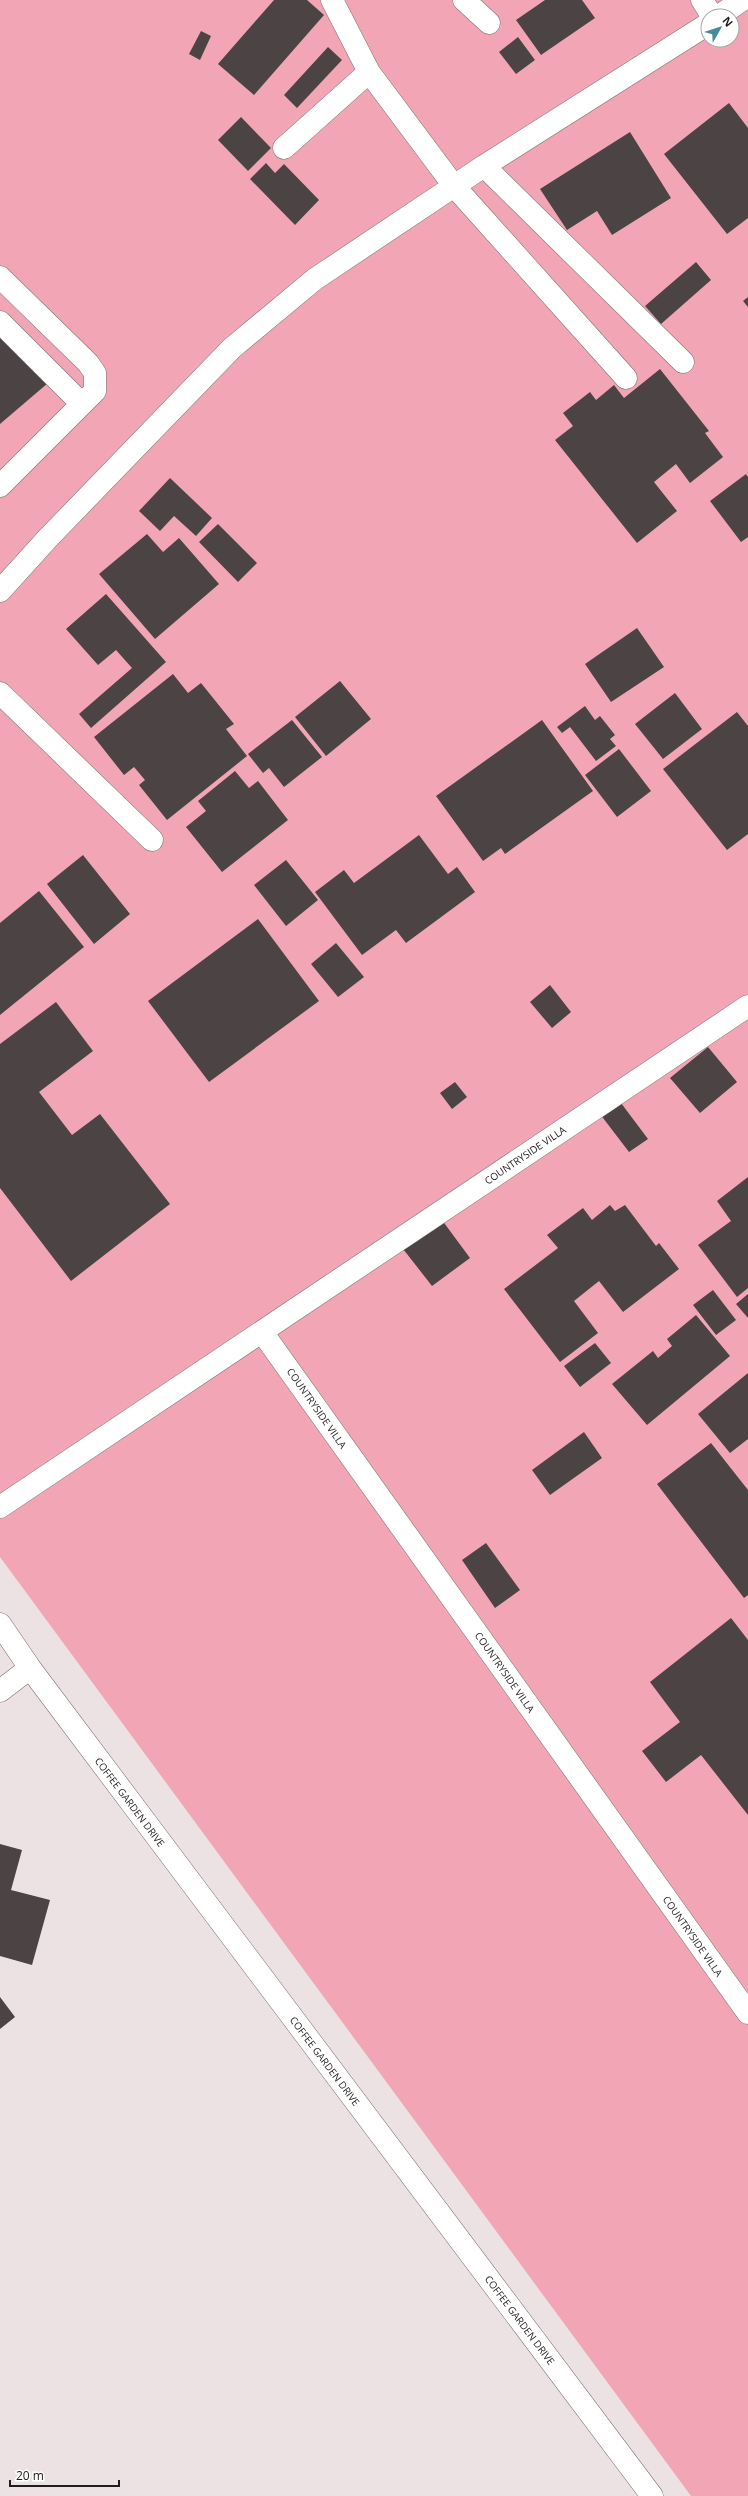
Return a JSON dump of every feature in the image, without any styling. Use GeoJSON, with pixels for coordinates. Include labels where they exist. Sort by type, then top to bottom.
{"type":"FeatureCollection","features":[{"type":"Feature","properties":{"kind":"street"},"geometry":{"type":"LineString","coordinates":[[332,0],[369,72],[454,186],[626,378]]}},
{"type":"Feature","properties":{"kind":"street"},"geometry":{"type":"LineString","coordinates":[[464,0],[489,23]]}},
{"type":"Feature","properties":{"kind":"street"},"geometry":{"type":"LineString","coordinates":[[730,8],[742,0]]}},
{"type":"Feature","properties":{"kind":"street"},"geometry":{"type":"LineString","coordinates":[[0,591],[48,538],[232,348],[315,279],[484,166],[700,29]]}},
{"type":"Feature","properties":{"kind":"street"},"geometry":{"type":"LineString","coordinates":[[284,148],[369,72]]}},
{"type":"Feature","properties":{"kind":"street"},"geometry":{"type":"LineString","coordinates":[[484,166],[684,362]]}},
{"type":"Feature","properties":{"kind":"street"},"geometry":{"type":"LineString","coordinates":[[0,277],[95,373],[95,391],[0,486]]}},
{"type":"Feature","properties":{"kind":"street"},"geometry":{"type":"LineString","coordinates":[[23,345],[45,321]]}},
{"type":"Feature","properties":{"kind":"street"},"geometry":{"type":"LineString","coordinates":[[0,322],[82,404]]}},
{"type":"Feature","properties":{"kind":"street"},"geometry":{"type":"LineString","coordinates":[[0,693],[152,840]]}},
{"type":"Feature","properties":{"kind":"street","name":"COUNTRYSIDE VILLA"},"geometry":{"type":"LineString","coordinates":[[0,1507],[748,1006]]}},
{"type":"Feature","properties":{"kind":"street","name":"COUNTRYSIDE VILLA"},"geometry":{"type":"LineString","coordinates":[[262,1332],[748,2013]]}},
{"type":"Feature","properties":{"kind":"street","name":"COFFEE GARDEN DRIVE"},"geometry":{"type":"LineString","coordinates":[[0,1624],[30,1668],[652,2496]]}},
{"type":"Feature","properties":{"kind":"street"},"geometry":{"type":"LineString","coordinates":[[0,1691],[30,1668]]}},
{"type":"Feature","properties":{"kind":"shaded area"},"geometry":{"type":"Polygon","coordinates":[[[0,0],[748,0],[748,2496],[691,2496],[0,1557],[0,0]]]}},
{"type":"Feature","properties":{"kind":"building"},"geometry":{"type":"Polygon","coordinates":[[[274,0],[307,0],[324,15],[254,95],[218,64],[274,0]]]}},
{"type":"Feature","properties":{"kind":"building"},"geometry":{"type":"Polygon","coordinates":[[[545,0],[582,0],[595,18],[541,55],[516,20],[545,0]]]}},
{"type":"Feature","properties":{"kind":"building"},"geometry":{"type":"Polygon","coordinates":[[[201,31],[211,36],[200,60],[189,54],[201,31]]]}},
{"type":"Feature","properties":{"kind":"building"},"geometry":{"type":"Polygon","coordinates":[[[518,37],[535,60],[516,74],[499,52],[518,37]]]}},
{"type":"Feature","properties":{"kind":"building"},"geometry":{"type":"Polygon","coordinates":[[[328,47],[342,60],[297,108],[284,95],[328,47]]]}},
{"type":"Feature","properties":{"kind":"building"},"geometry":{"type":"Polygon","coordinates":[[[729,103],[748,128],[748,218],[727,234],[664,154],[729,103]]]}},
{"type":"Feature","properties":{"kind":"building"},"geometry":{"type":"Polygon","coordinates":[[[241,117],[271,148],[248,171],[218,140],[241,117]]]}},
{"type":"Feature","properties":{"kind":"building"},"geometry":{"type":"Polygon","coordinates":[[[630,132],[671,198],[612,235],[597,211],[567,230],[540,189],[630,132]]]}},
{"type":"Feature","properties":{"kind":"building"},"geometry":{"type":"Polygon","coordinates":[[[266,163],[275,173],[284,164],[319,200],[295,225],[250,179],[266,163]]]}},
{"type":"Feature","properties":{"kind":"building"},"geometry":{"type":"Polygon","coordinates":[[[696,262],[711,280],[661,324],[645,306],[696,262]]]}},
{"type":"Feature","properties":{"kind":"building"},"geometry":{"type":"Polygon","coordinates":[[[748,297],[748,307],[743,301],[748,297]]]}},
{"type":"Feature","properties":{"kind":"building"},"geometry":{"type":"Polygon","coordinates":[[[0,332],[48,383],[0,424],[0,332]]]}},
{"type":"Feature","properties":{"kind":"building"},"geometry":{"type":"Polygon","coordinates":[[[660,369],[709,431],[705,433],[723,457],[690,483],[676,464],[654,482],[677,511],[637,543],[555,440],[573,426],[563,413],[590,392],[596,400],[614,385],[624,398],[660,369]]]}},
{"type":"Feature","properties":{"kind":"building"},"geometry":{"type":"Polygon","coordinates":[[[746,474],[748,477],[748,537],[741,542],[710,501],[746,474]]]}},
{"type":"Feature","properties":{"kind":"building"},"geometry":{"type":"Polygon","coordinates":[[[170,478],[212,518],[196,536],[174,516],[160,531],[139,511],[170,478]]]}},
{"type":"Feature","properties":{"kind":"building"},"geometry":{"type":"Polygon","coordinates":[[[218,524],[257,563],[238,582],[199,542],[218,524]]]}},
{"type":"Feature","properties":{"kind":"building"},"geometry":{"type":"Polygon","coordinates":[[[147,534],[163,552],[179,538],[219,584],[155,639],[99,574],[147,534]]]}},
{"type":"Feature","properties":{"kind":"building"},"geometry":{"type":"Polygon","coordinates":[[[106,594],[166,662],[91,728],[79,714],[132,668],[116,650],[98,665],[66,629],[106,594]]]}},
{"type":"Feature","properties":{"kind":"building"},"geometry":{"type":"Polygon","coordinates":[[[637,628],[664,667],[611,702],[585,664],[637,628]]]}},
{"type":"Feature","properties":{"kind":"building"},"geometry":{"type":"Polygon","coordinates":[[[173,674],[188,693],[201,683],[234,724],[226,729],[247,756],[167,820],[139,785],[145,780],[134,767],[124,775],[94,737],[173,674]]]}},
{"type":"Feature","properties":{"kind":"building"},"geometry":{"type":"Polygon","coordinates":[[[340,681],[371,719],[326,756],[295,717],[340,681]]]}},
{"type":"Feature","properties":{"kind":"building"},"geometry":{"type":"Polygon","coordinates":[[[675,693],[702,729],[663,759],[635,724],[675,693]]]}},
{"type":"Feature","properties":{"kind":"building"},"geometry":{"type":"Polygon","coordinates":[[[585,706],[595,720],[600,716],[615,735],[610,739],[616,746],[596,761],[570,727],[562,733],[557,727],[585,706]]]}},
{"type":"Feature","properties":{"kind":"building"},"geometry":{"type":"Polygon","coordinates":[[[737,712],[748,726],[748,834],[727,850],[663,769],[737,712]]]}},
{"type":"Feature","properties":{"kind":"building"},"geometry":{"type":"Polygon","coordinates":[[[292,720],[322,757],[284,787],[269,768],[263,773],[248,754],[292,720]]]}},
{"type":"Feature","properties":{"kind":"building"},"geometry":{"type":"Polygon","coordinates":[[[542,720],[593,791],[505,854],[501,848],[483,861],[436,796],[542,720]]]}},
{"type":"Feature","properties":{"kind":"building"},"geometry":{"type":"Polygon","coordinates":[[[619,749],[651,791],[617,817],[585,775],[619,749]]]}},
{"type":"Feature","properties":{"kind":"building"},"geometry":{"type":"Polygon","coordinates":[[[235,771],[249,788],[258,781],[288,820],[222,872],[186,827],[206,811],[198,801],[235,771]]]}},
{"type":"Feature","properties":{"kind":"building"},"geometry":{"type":"Polygon","coordinates":[[[419,835],[448,874],[457,867],[475,892],[406,943],[396,930],[362,955],[315,892],[344,870],[354,883],[419,835]]]}},
{"type":"Feature","properties":{"kind":"building"},"geometry":{"type":"Polygon","coordinates":[[[83,855],[130,914],[94,944],[47,884],[83,855]]]}},
{"type":"Feature","properties":{"kind":"building"},"geometry":{"type":"Polygon","coordinates":[[[286,860],[318,900],[286,926],[254,885],[286,860]]]}},
{"type":"Feature","properties":{"kind":"building"},"geometry":{"type":"Polygon","coordinates":[[[39,891],[84,947],[0,1015],[0,923],[39,891]]]}},
{"type":"Feature","properties":{"kind":"building"},"geometry":{"type":"Polygon","coordinates":[[[258,919],[319,1001],[209,1082],[148,1001],[258,919]]]}},
{"type":"Feature","properties":{"kind":"building"},"geometry":{"type":"Polygon","coordinates":[[[336,943],[364,977],[338,997],[311,964],[336,943]]]}},
{"type":"Feature","properties":{"kind":"building"},"geometry":{"type":"Polygon","coordinates":[[[550,985],[571,1012],[552,1028],[530,1002],[550,985]]]}},
{"type":"Feature","properties":{"kind":"building"},"geometry":{"type":"Polygon","coordinates":[[[56,1002],[93,1051],[39,1092],[72,1135],[100,1114],[170,1204],[71,1281],[0,1188],[0,1044],[56,1002]]]}},
{"type":"Feature","properties":{"kind":"building"},"geometry":{"type":"Polygon","coordinates":[[[708,1047],[737,1082],[700,1113],[670,1078],[708,1047]]]}},
{"type":"Feature","properties":{"kind":"building"},"geometry":{"type":"Polygon","coordinates":[[[455,1082],[467,1097],[452,1109],[440,1093],[455,1082]]]}},
{"type":"Feature","properties":{"kind":"building"},"geometry":{"type":"Polygon","coordinates":[[[618,1099],[648,1139],[629,1152],[600,1114],[618,1099]]]}},
{"type":"Feature","properties":{"kind":"building"},"geometry":{"type":"Polygon","coordinates":[[[748,1177],[748,1288],[737,1297],[698,1245],[731,1221],[717,1201],[748,1177]]]}},
{"type":"Feature","properties":{"kind":"building"},"geometry":{"type":"Polygon","coordinates":[[[610,1205],[615,1211],[625,1205],[656,1246],[659,1243],[679,1269],[623,1312],[599,1281],[574,1301],[598,1333],[560,1362],[504,1289],[558,1248],[547,1235],[583,1208],[592,1220],[610,1205]]]}},
{"type":"Feature","properties":{"kind":"building"},"geometry":{"type":"Polygon","coordinates":[[[439,1216],[470,1258],[432,1286],[400,1245],[439,1216]]]}},
{"type":"Feature","properties":{"kind":"building"},"geometry":{"type":"Polygon","coordinates":[[[713,1290],[736,1320],[716,1335],[693,1305],[713,1290]]]}},
{"type":"Feature","properties":{"kind":"building"},"geometry":{"type":"Polygon","coordinates":[[[748,1294],[748,1318],[736,1304],[748,1294]]]}},
{"type":"Feature","properties":{"kind":"building"},"geometry":{"type":"Polygon","coordinates":[[[696,1315],[730,1356],[647,1425],[612,1384],[653,1351],[658,1358],[672,1346],[667,1339],[696,1315]]]}},
{"type":"Feature","properties":{"kind":"building"},"geometry":{"type":"Polygon","coordinates":[[[595,1343],[611,1363],[580,1387],[564,1366],[595,1343]]]}},
{"type":"Feature","properties":{"kind":"building"},"geometry":{"type":"Polygon","coordinates":[[[748,1373],[748,1439],[730,1453],[698,1414],[748,1373]]]}},
{"type":"Feature","properties":{"kind":"building"},"geometry":{"type":"Polygon","coordinates":[[[584,1432],[602,1458],[550,1495],[532,1470],[584,1432]]]}},
{"type":"Feature","properties":{"kind":"building"},"geometry":{"type":"Polygon","coordinates":[[[711,1443],[748,1490],[748,1595],[744,1598],[657,1484],[711,1443]]]}},
{"type":"Feature","properties":{"kind":"building"},"geometry":{"type":"Polygon","coordinates":[[[486,1543],[520,1590],[495,1608],[462,1560],[486,1543]]]}},
{"type":"Feature","properties":{"kind":"building"},"geometry":{"type":"Polygon","coordinates":[[[731,1618],[748,1640],[748,1815],[701,1755],[666,1782],[642,1751],[680,1722],[650,1682],[731,1618]]]}},
{"type":"Feature","properties":{"kind":"building"},"geometry":{"type":"Polygon","coordinates":[[[0,1844],[22,1850],[11,1890],[50,1900],[32,1965],[0,1956],[0,1844]]]}},
{"type":"Feature","properties":{"kind":"building"},"geometry":{"type":"Polygon","coordinates":[[[0,1997],[15,2017],[0,2029],[0,1997]]]}}]}
